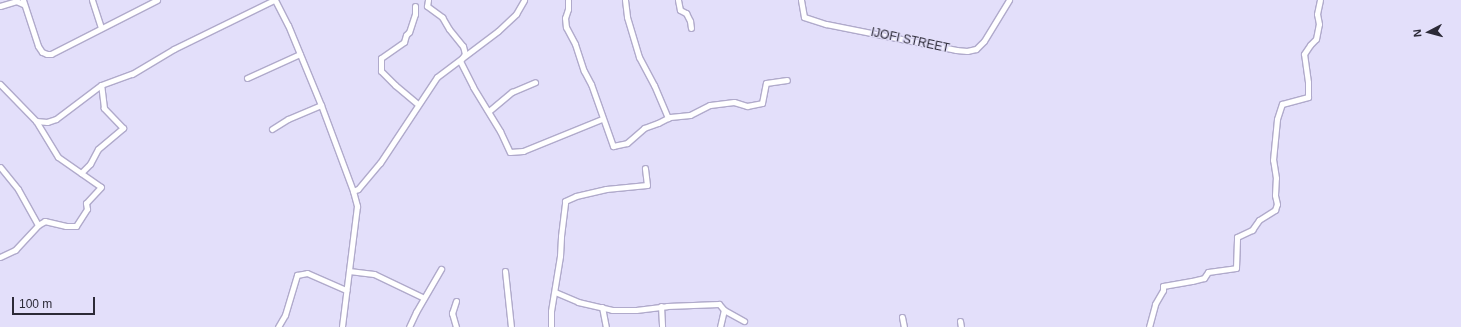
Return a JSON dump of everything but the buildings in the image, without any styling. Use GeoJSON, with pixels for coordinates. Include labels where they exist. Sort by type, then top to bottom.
{"type":"FeatureCollection","features":[{"type":"Feature","properties":{"kind":"street"},"geometry":{"type":"LineString","coordinates":[[92,0],[101,27]]}},
{"type":"Feature","properties":{"kind":"street"},"geometry":{"type":"LineString","coordinates":[[0,6],[16,1],[23,2],[38,46],[42,52],[51,54],[101,27],[157,0]]}},
{"type":"Feature","properties":{"kind":"street"},"geometry":{"type":"LineString","coordinates":[[36,121],[47,122],[56,119],[101,85],[132,74],[174,49],[274,0],[288,25],[354,190],[357,206],[342,327]]}},
{"type":"Feature","properties":{"kind":"street"},"geometry":{"type":"LineString","coordinates":[[428,0],[427,6],[442,17],[449,29],[463,46],[465,54],[460,61]]}},
{"type":"Feature","properties":{"kind":"street"},"geometry":{"type":"LineString","coordinates":[[354,190],[358,189],[380,163],[437,77],[460,61],[516,14],[524,0]]}},
{"type":"Feature","properties":{"kind":"street"},"geometry":{"type":"LineString","coordinates":[[568,0],[568,9],[565,18],[566,27],[575,44],[584,71],[591,84],[602,119],[613,146],[627,143],[644,128],[668,118],[690,115],[710,105],[734,102],[747,106],[762,103],[766,83],[787,80]]}},
{"type":"Feature","properties":{"kind":"street"},"geometry":{"type":"LineString","coordinates":[[625,0],[627,17],[639,57],[654,85],[668,118]]}},
{"type":"Feature","properties":{"kind":"street"},"geometry":{"type":"LineString","coordinates":[[678,0],[680,10],[686,13],[690,21],[691,28]]}},
{"type":"Feature","properties":{"kind":"street","name":"IJOFI STREET"},"geometry":{"type":"LineString","coordinates":[[801,0],[804,18],[826,24],[967,51],[976,49],[984,42],[1009,0]]}},
{"type":"Feature","properties":{"kind":"street"},"geometry":{"type":"LineString","coordinates":[[1150,327],[1155,304],[1163,290],[1163,286],[1204,278],[1208,272],[1236,268],[1237,237],[1252,230],[1259,220],[1275,210],[1277,204],[1275,195],[1276,178],[1273,160],[1277,120],[1282,104],[1308,97],[1308,82],[1304,54],[1316,39],[1319,24],[1317,14],[1320,0]]}},
{"type":"Feature","properties":{"kind":"street"},"geometry":{"type":"LineString","coordinates":[[415,6],[415,14],[404,42],[381,58],[381,71],[418,104]]}},
{"type":"Feature","properties":{"kind":"street"},"geometry":{"type":"LineString","coordinates":[[247,78],[300,54]]}},
{"type":"Feature","properties":{"kind":"street"},"geometry":{"type":"LineString","coordinates":[[460,61],[473,87],[489,111],[512,153],[524,151],[602,119]]}},
{"type":"Feature","properties":{"kind":"street"},"geometry":{"type":"LineString","coordinates":[[489,111],[512,92],[534,82]]}},
{"type":"Feature","properties":{"kind":"street"},"geometry":{"type":"LineString","coordinates":[[0,84],[36,121],[58,157],[101,187],[86,203],[87,209],[76,226],[66,226],[45,221],[38,225],[15,250],[0,257]]}},
{"type":"Feature","properties":{"kind":"street"},"geometry":{"type":"LineString","coordinates":[[81,173],[90,164],[98,149],[122,128],[104,108],[101,85]]}},
{"type":"Feature","properties":{"kind":"street"},"geometry":{"type":"LineString","coordinates":[[272,129],[288,119],[321,105]]}},
{"type":"Feature","properties":{"kind":"street"},"geometry":{"type":"LineString","coordinates":[[0,167],[18,189],[38,225]]}},
{"type":"Feature","properties":{"kind":"street"},"geometry":{"type":"LineString","coordinates":[[551,327],[551,311],[556,292],[565,201],[576,196],[606,189],[647,185],[645,168]]}},
{"type":"Feature","properties":{"kind":"street"},"geometry":{"type":"LineString","coordinates":[[409,327],[441,269]]}},
{"type":"Feature","properties":{"kind":"street"},"geometry":{"type":"LineString","coordinates":[[349,271],[374,274],[424,298]]}},
{"type":"Feature","properties":{"kind":"street"},"geometry":{"type":"LineString","coordinates":[[505,271],[511,327]]}},
{"type":"Feature","properties":{"kind":"street"},"geometry":{"type":"LineString","coordinates":[[278,327],[285,315],[297,275],[307,273],[346,290]]}},
{"type":"Feature","properties":{"kind":"street"},"geometry":{"type":"LineString","coordinates":[[556,292],[578,302],[612,310],[636,310],[661,306],[719,304],[724,310],[744,321]]}},
{"type":"Feature","properties":{"kind":"street"},"geometry":{"type":"LineString","coordinates":[[456,301],[452,313],[456,327]]}},
{"type":"Feature","properties":{"kind":"street"},"geometry":{"type":"LineString","coordinates":[[661,306],[662,327]]}},
{"type":"Feature","properties":{"kind":"street"},"geometry":{"type":"LineString","coordinates":[[602,307],[606,327]]}},
{"type":"Feature","properties":{"kind":"street"},"geometry":{"type":"LineString","coordinates":[[720,327],[724,310]]}},
{"type":"Feature","properties":{"kind":"street"},"geometry":{"type":"LineString","coordinates":[[902,317],[904,327]]}}]}
